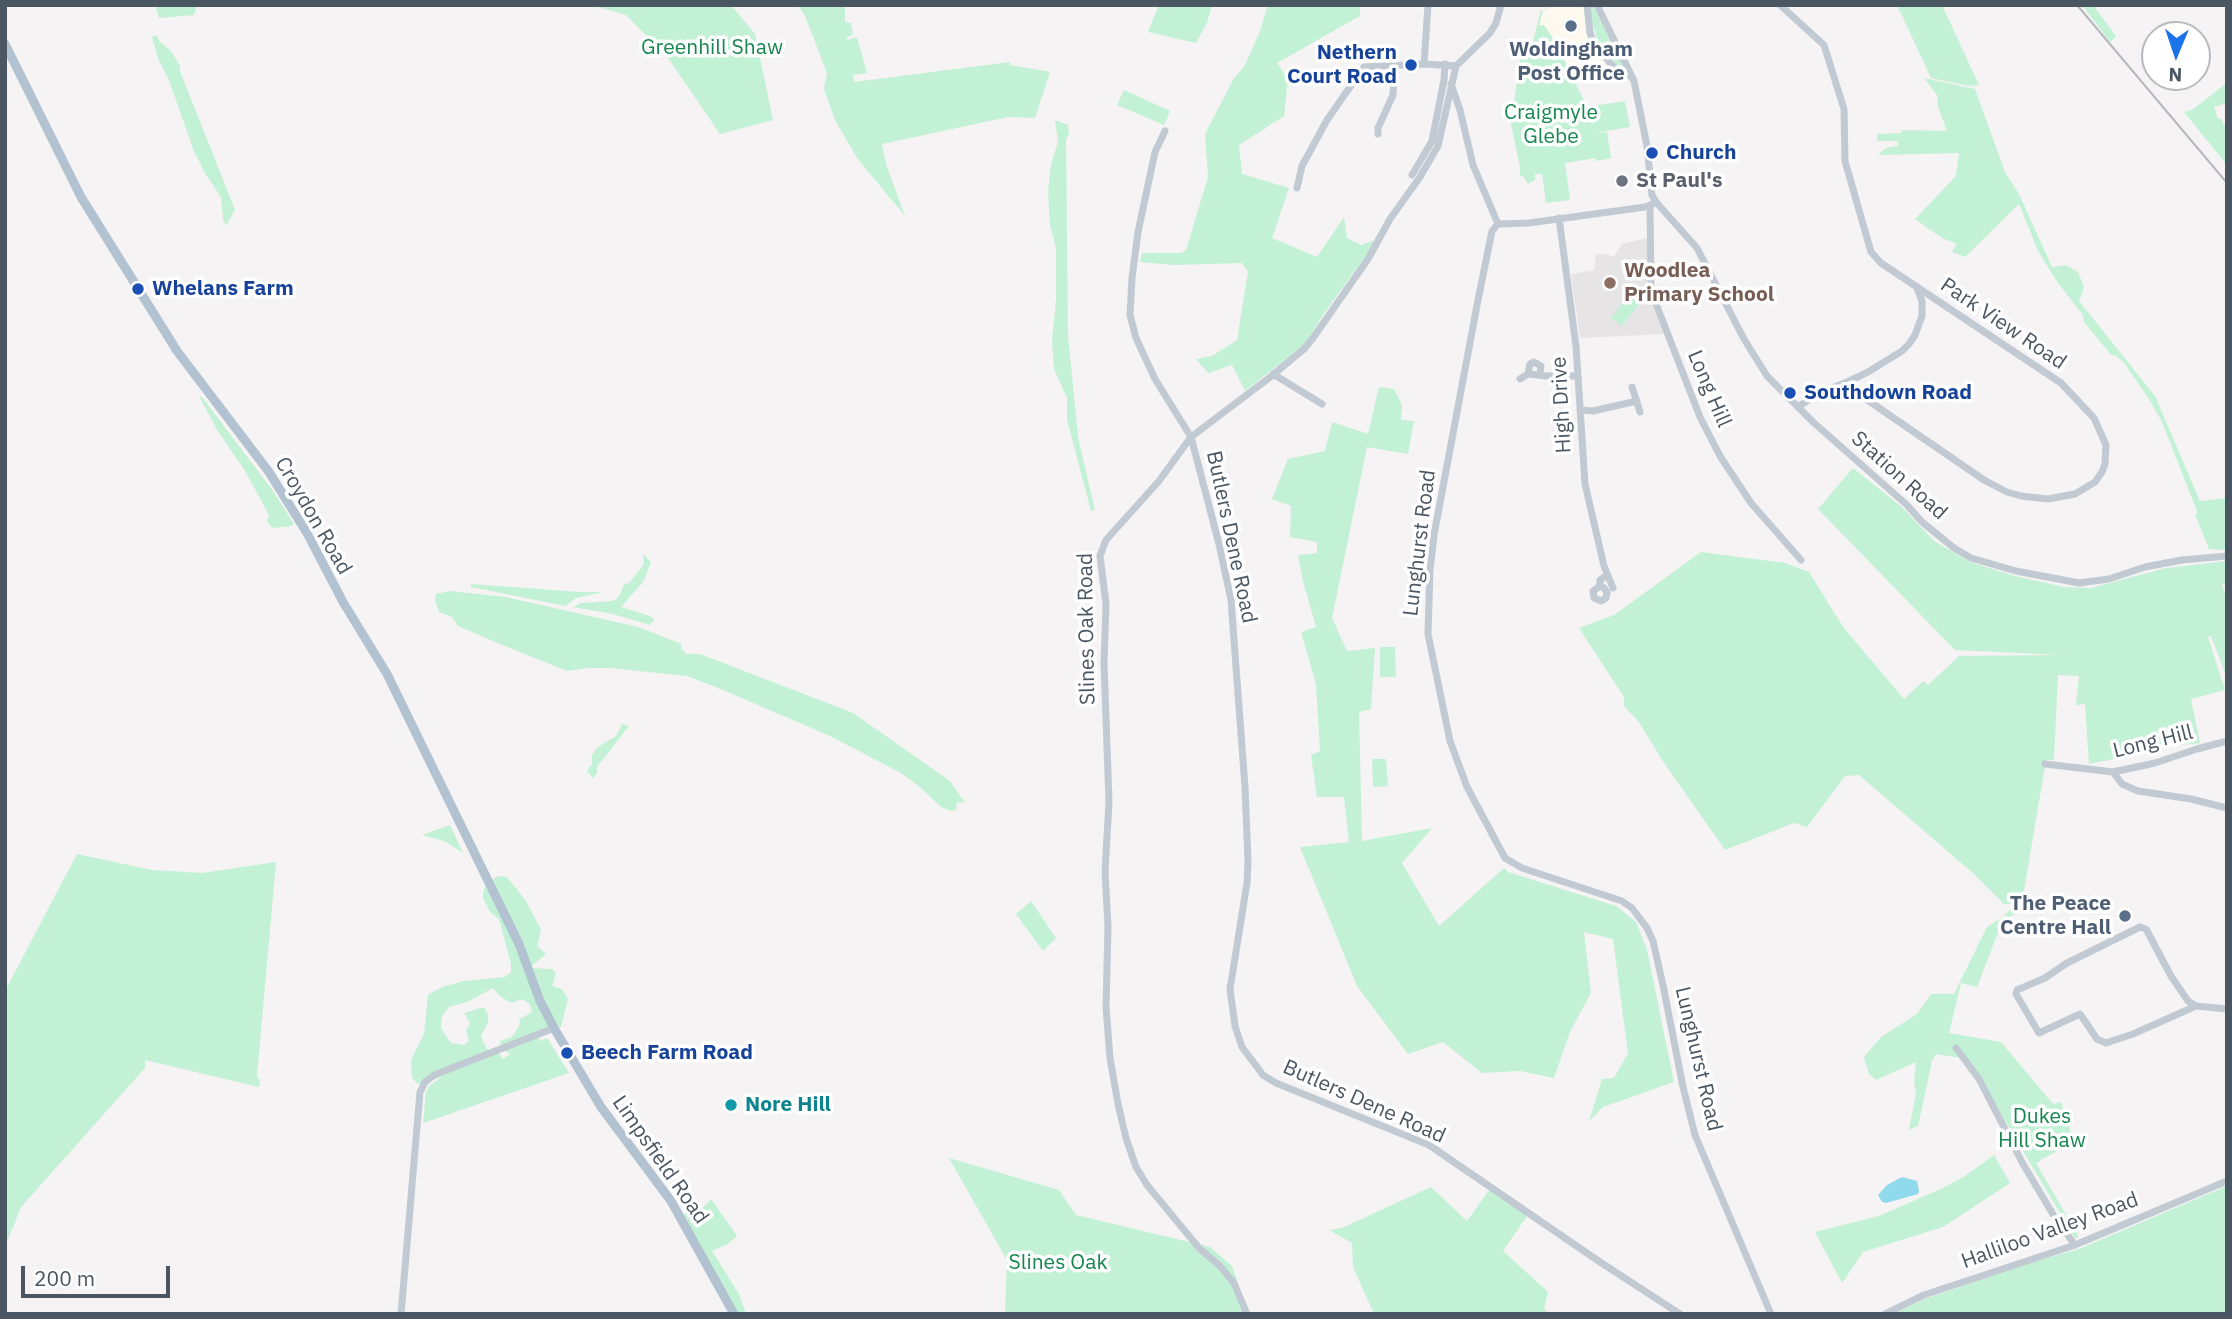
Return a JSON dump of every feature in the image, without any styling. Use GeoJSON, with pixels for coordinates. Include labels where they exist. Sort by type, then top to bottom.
{"type":"FeatureCollection","features":[{"type":"Feature","properties":{"kind":"main road","name":"Croydon Road"},"geometry":{"type":"LineString","coordinates":[[5,44],[81,197],[177,351],[288,500],[342,602],[387,674],[519,944],[540,1001],[554,1028]]}},
{"type":"Feature","properties":{"kind":"main road","name":"Limpsfield Road"},"geometry":{"type":"LineString","coordinates":[[554,1028],[601,1107],[671,1202],[734,1314]]}},
{"type":"Feature","properties":{"kind":"street"},"geometry":{"type":"LineString","coordinates":[[1424,64],[1428,5]]}},
{"type":"Feature","properties":{"kind":"street","name":"Slines Oak Road"},"geometry":{"type":"LineString","coordinates":[[1247,1314],[1234,1283],[1163,1206],[1136,1167],[1118,1104],[1107,1019],[1108,926],[1105,872],[1109,802],[1104,663],[1107,604],[1100,556],[1106,540],[1159,481],[1191,437],[1304,349],[1313,338],[1368,259],[1390,219],[1438,146],[1456,66],[1490,33],[1501,5]]}},
{"type":"Feature","properties":{"kind":"street"},"geometry":{"type":"LineString","coordinates":[[1587,5],[1590,33],[1594,42],[1611,64],[1632,77]]}},
{"type":"Feature","properties":{"kind":"street"},"geometry":{"type":"LineString","coordinates":[[1451,82],[1473,165],[1498,224],[1530,223],[1653,203],[1645,131],[1632,77],[1597,5]]}},
{"type":"Feature","properties":{"kind":"street","name":"Park View Road"},"geometry":{"type":"LineString","coordinates":[[1780,5],[1824,45],[1844,109],[1845,161],[1868,246],[1881,263],[2055,378],[2094,418],[2103,435],[2106,455],[2102,472],[2095,482],[2075,494],[2048,499],[2007,492],[1984,480],[1863,397],[1845,391],[1820,392]]}},
{"type":"Feature","properties":{"kind":"street"},"geometry":{"type":"LineString","coordinates":[[1297,188],[1307,156],[1327,120],[1364,67],[1424,64],[1456,66]]}},
{"type":"Feature","properties":{"kind":"street"},"geometry":{"type":"LineString","coordinates":[[1412,176],[1433,136],[1445,64]]}},
{"type":"Feature","properties":{"kind":"street"},"geometry":{"type":"LineString","coordinates":[[1378,134],[1378,128],[1394,95],[1395,65]]}},
{"type":"Feature","properties":{"kind":"street","name":"Butlers Dene Road"},"geometry":{"type":"LineString","coordinates":[[1165,131],[1155,152],[1138,232],[1130,315],[1136,338],[1156,381],[1191,437],[1224,566],[1234,624],[1248,861],[1230,989],[1235,1026],[1248,1056],[1263,1075],[1276,1083],[1429,1145],[1680,1314]]}},
{"type":"Feature","properties":{"kind":"street","name":"Station Road"},"geometry":{"type":"LineString","coordinates":[[1653,203],[1697,248],[1767,376],[1829,437],[1954,548],[1972,558],[2016,571],[2089,583],[2182,559],[2227,556]]}},
{"type":"Feature","properties":{"kind":"street","name":"Long Hill"},"geometry":{"type":"LineString","coordinates":[[1653,203],[1650,291],[1700,417],[1720,456],[1751,503],[1801,560]]}},
{"type":"Feature","properties":{"kind":"street","name":"High Drive"},"geometry":{"type":"LineString","coordinates":[[1559,218],[1576,346],[1585,484],[1607,575],[1613,587]]}},
{"type":"Feature","properties":{"kind":"street","name":"Lunghurst Road"},"geometry":{"type":"LineString","coordinates":[[1498,224],[1492,232],[1478,300],[1434,534],[1430,570],[1427,635],[1450,741],[1467,787],[1505,858],[1522,868],[1622,901],[1632,908],[1647,928],[1653,941],[1695,1135],[1772,1314]]}},
{"type":"Feature","properties":{"kind":"street"},"geometry":{"type":"LineString","coordinates":[[1798,407],[1820,392],[1868,372],[1909,344],[1922,316],[1922,301],[1917,288]]}},
{"type":"Feature","properties":{"kind":"street"},"geometry":{"type":"LineString","coordinates":[[1528,374],[1530,365],[1536,362],[1541,366],[1540,375]]}},
{"type":"Feature","properties":{"kind":"street"},"geometry":{"type":"LineString","coordinates":[[1273,374],[1322,404]]}},
{"type":"Feature","properties":{"kind":"street"},"geometry":{"type":"LineString","coordinates":[[1520,379],[1528,374],[1578,376]]}},
{"type":"Feature","properties":{"kind":"street"},"geometry":{"type":"LineString","coordinates":[[1632,387],[1640,412]]}},
{"type":"Feature","properties":{"kind":"street"},"geometry":{"type":"LineString","coordinates":[[1580,410],[1593,411],[1637,401]]}},
{"type":"Feature","properties":{"kind":"street"},"geometry":{"type":"LineString","coordinates":[[1600,586],[1600,580],[1607,575]]}},
{"type":"Feature","properties":{"kind":"street","name":"Long Hill"},"geometry":{"type":"LineString","coordinates":[[2045,764],[2113,772],[2155,763],[2227,741]]}},
{"type":"Feature","properties":{"kind":"street"},"geometry":{"type":"LineString","coordinates":[[2113,772],[2122,783],[2138,791],[2227,808]]}},
{"type":"Feature","properties":{"kind":"street"},"geometry":{"type":"LineString","coordinates":[[2196,1006],[2106,1044],[2097,1039],[2084,1016],[2080,1014],[2039,1033],[2017,998],[2017,990],[2140,927],[2146,929],[2188,1001],[2196,1006],[2227,1009]]}},
{"type":"Feature","properties":{"kind":"street"},"geometry":{"type":"LineString","coordinates":[[401,1314],[421,1092],[425,1082],[434,1075],[554,1028]]}},
{"type":"Feature","properties":{"kind":"street"},"geometry":{"type":"LineString","coordinates":[[1956,1048],[1979,1079],[2023,1164],[2075,1245]]}},
{"type":"Feature","properties":{"kind":"street","name":"Halliloo Valley Road"},"geometry":{"type":"LineString","coordinates":[[1885,1314],[1924,1295],[2075,1245],[2227,1181]]}},
{"type":"Feature","properties":{"kind":"shaded area"},"geometry":{"type":"Polygon","coordinates":[[[1548,5],[1584,5],[1587,42],[1605,65],[1573,77],[1555,41],[1538,25],[1543,11],[1548,11],[1548,5]]]}},
{"type":"Feature","properties":{"kind":"shaded area","name":"Woodlea Primary School"},"geometry":{"type":"Polygon","coordinates":[[[1647,238],[1647,292],[1664,334],[1580,338],[1571,274],[1594,270],[1596,254],[1614,257],[1622,244],[1647,238]]]}},
{"type":"Feature","properties":{"kind":"green space"},"geometry":{"type":"Polygon","coordinates":[[[159,5],[197,5],[194,15],[159,18],[156,9],[159,5]]]}},
{"type":"Feature","properties":{"kind":"green space","name":"Greenhill Shaw"},"geometry":{"type":"Polygon","coordinates":[[[591,5],[731,5],[755,34],[773,120],[720,134],[668,58],[626,15],[591,5]]]}},
{"type":"Feature","properties":{"kind":"green space"},"geometry":{"type":"Polygon","coordinates":[[[798,5],[845,5],[845,22],[851,23],[853,35],[847,37],[847,40],[857,37],[867,73],[853,73],[854,82],[1010,62],[1010,65],[1050,72],[1035,118],[1008,117],[882,144],[886,164],[905,216],[857,158],[835,120],[824,89],[827,73],[805,16],[798,5]]]}},
{"type":"Feature","properties":{"kind":"green space"},"geometry":{"type":"Polygon","coordinates":[[[1159,5],[1212,5],[1207,23],[1196,43],[1148,32],[1159,5]]]}},
{"type":"Feature","properties":{"kind":"green space"},"geometry":{"type":"Polygon","coordinates":[[[1268,5],[1360,5],[1360,16],[1277,63],[1288,79],[1284,116],[1239,145],[1242,174],[1289,188],[1272,238],[1317,257],[1344,217],[1347,238],[1361,245],[1378,239],[1305,344],[1245,391],[1232,365],[1208,373],[1196,359],[1212,356],[1237,340],[1248,272],[1242,263],[1175,265],[1140,262],[1142,253],[1181,253],[1186,250],[1208,177],[1205,134],[1234,78],[1244,67],[1268,5]]]}},
{"type":"Feature","properties":{"kind":"green space"},"geometry":{"type":"Polygon","coordinates":[[[1591,5],[1626,71],[1614,62],[1598,41],[1591,20],[1591,5]]]}},
{"type":"Feature","properties":{"kind":"green space"},"geometry":{"type":"Polygon","coordinates":[[[1897,5],[1942,5],[1979,85],[1969,86],[1931,78],[1897,5]]]}},
{"type":"Feature","properties":{"kind":"green space"},"geometry":{"type":"Polygon","coordinates":[[[2082,5],[2093,5],[2116,36],[2110,42],[2082,5]]]}},
{"type":"Feature","properties":{"kind":"green space","name":"Craigmyle Glebe"},"geometry":{"type":"Polygon","coordinates":[[[1541,10],[1543,11],[1539,25],[1544,25],[1555,41],[1587,107],[1625,101],[1630,127],[1593,133],[1607,132],[1611,158],[1565,163],[1570,200],[1546,203],[1542,174],[1535,174],[1535,180],[1528,184],[1523,176],[1520,176],[1511,124],[1520,58],[1529,57],[1541,10]]]}},
{"type":"Feature","properties":{"kind":"green space"},"geometry":{"type":"Polygon","coordinates":[[[156,35],[180,66],[235,210],[226,226],[221,197],[194,151],[168,78],[159,61],[152,37],[156,35]]]}},
{"type":"Feature","properties":{"kind":"green space"},"geometry":{"type":"Polygon","coordinates":[[[1924,78],[1975,89],[2005,172],[2019,194],[2052,267],[2066,265],[2078,272],[2084,287],[2079,301],[2155,396],[2200,501],[2227,498],[2227,550],[2209,549],[2162,422],[2124,363],[2115,355],[2112,356],[2084,322],[2083,315],[2058,283],[2038,251],[2019,204],[1965,257],[1952,252],[1957,244],[1942,238],[1915,219],[1956,176],[1959,153],[1878,155],[1886,148],[1898,146],[1898,141],[1877,141],[1877,134],[1901,133],[1902,130],[1947,131],[1938,107],[1937,95],[1924,78]]]}},
{"type":"Feature","properties":{"kind":"green space"},"geometry":{"type":"Polygon","coordinates":[[[2227,83],[2227,103],[2214,107],[2218,119],[2221,118],[2227,126],[2227,165],[2184,112],[2192,110],[2227,83]]]}},
{"type":"Feature","properties":{"kind":"green space"},"geometry":{"type":"Polygon","coordinates":[[[1124,90],[1170,111],[1164,125],[1117,105],[1124,90]]]}},
{"type":"Feature","properties":{"kind":"green space"},"geometry":{"type":"Polygon","coordinates":[[[1055,120],[1068,125],[1069,135],[1066,139],[1068,335],[1078,437],[1095,510],[1091,511],[1067,420],[1067,398],[1054,369],[1052,340],[1056,300],[1056,248],[1050,224],[1048,192],[1051,164],[1058,142],[1055,120]]]}},
{"type":"Feature","properties":{"kind":"green space"},"geometry":{"type":"Polygon","coordinates":[[[1629,296],[1639,304],[1622,326],[1611,318],[1629,296]]]}},
{"type":"Feature","properties":{"kind":"green space"},"geometry":{"type":"Polygon","coordinates":[[[1379,387],[1394,389],[1402,405],[1401,420],[1414,421],[1408,454],[1367,447],[1332,618],[1347,651],[1375,648],[1371,709],[1359,712],[1362,841],[1432,828],[1402,863],[1439,926],[1504,868],[1508,872],[1616,906],[1636,922],[1647,950],[1674,1082],[1603,1107],[1589,1121],[1602,1079],[1614,1078],[1628,1053],[1613,939],[1584,932],[1591,993],[1570,1032],[1554,1078],[1520,1071],[1482,1073],[1443,1042],[1408,1054],[1357,986],[1300,847],[1349,842],[1344,797],[1317,797],[1311,755],[1320,751],[1316,684],[1301,632],[1316,627],[1298,555],[1317,553],[1317,542],[1290,537],[1291,506],[1272,499],[1288,459],[1325,451],[1332,422],[1368,434],[1379,387]]]}},
{"type":"Feature","properties":{"kind":"green space"},"geometry":{"type":"Polygon","coordinates":[[[199,396],[273,491],[294,524],[272,528],[267,521],[269,515],[245,471],[216,428],[199,396]]]}},
{"type":"Feature","properties":{"kind":"green space","name":"Dukes Hill Shaw"},"geometry":{"type":"Polygon","coordinates":[[[1853,468],[1902,507],[1934,541],[1970,562],[2015,576],[2064,587],[2091,588],[2166,568],[2227,561],[2227,584],[2222,585],[2227,599],[2227,678],[2211,636],[2208,637],[2225,690],[2191,699],[2200,743],[2162,743],[2160,749],[2089,764],[2085,704],[2076,705],[2079,676],[2058,675],[2054,760],[2046,760],[2021,908],[2001,925],[1977,987],[1961,983],[1949,1033],[2001,1042],[2053,1104],[2061,1102],[2074,1141],[2036,1163],[2079,1237],[2075,1238],[1968,1059],[1936,1054],[1932,1061],[1918,1126],[1909,1130],[1916,1093],[1916,1062],[1876,1080],[1869,1074],[1864,1057],[1881,1037],[1917,1014],[1931,994],[1954,994],[1987,927],[2003,917],[2016,904],[2004,904],[1974,874],[1859,775],[1845,776],[1807,827],[1794,823],[1725,850],[1662,760],[1639,722],[1624,706],[1624,697],[1579,628],[1614,615],[1701,552],[1785,563],[1809,572],[1843,627],[1904,699],[1923,681],[1928,685],[1959,656],[2062,655],[1955,650],[1818,509],[1853,468]]]}},
{"type":"Feature","properties":{"kind":"green space"},"geometry":{"type":"Polygon","coordinates":[[[643,554],[651,562],[643,582],[621,607],[650,616],[654,620],[650,625],[613,614],[573,607],[581,603],[612,601],[618,598],[624,585],[630,582],[644,564],[643,554]]]}},
{"type":"Feature","properties":{"kind":"green space"},"geometry":{"type":"Polygon","coordinates":[[[471,584],[603,592],[576,598],[565,606],[471,587],[471,584]]]}},
{"type":"Feature","properties":{"kind":"green space"},"geometry":{"type":"Polygon","coordinates":[[[449,591],[506,597],[638,627],[682,644],[681,648],[686,654],[700,654],[853,713],[950,781],[965,803],[957,802],[956,810],[951,811],[941,807],[901,773],[830,736],[687,676],[611,668],[567,671],[500,644],[458,626],[452,617],[439,612],[436,594],[449,591]]]}},
{"type":"Feature","properties":{"kind":"green space"},"geometry":{"type":"Polygon","coordinates":[[[1380,647],[1395,647],[1396,677],[1380,677],[1380,647]]]}},
{"type":"Feature","properties":{"kind":"green space"},"geometry":{"type":"Polygon","coordinates":[[[622,724],[629,726],[597,767],[593,778],[587,771],[592,764],[592,755],[598,747],[616,736],[622,724]]]}},
{"type":"Feature","properties":{"kind":"green space"},"geometry":{"type":"Polygon","coordinates":[[[1372,759],[1386,759],[1388,786],[1373,787],[1372,759]]]}},
{"type":"Feature","properties":{"kind":"green space"},"geometry":{"type":"Polygon","coordinates":[[[450,825],[463,853],[444,841],[422,835],[450,825]]]}},
{"type":"Feature","properties":{"kind":"green space"},"geometry":{"type":"Polygon","coordinates":[[[77,854],[152,870],[202,873],[276,862],[257,1076],[259,1087],[145,1060],[145,1068],[21,1207],[5,1247],[5,991],[77,854]]]}},
{"type":"Feature","properties":{"kind":"green space"},"geometry":{"type":"Polygon","coordinates":[[[497,876],[507,877],[526,901],[541,930],[537,946],[546,954],[529,968],[552,969],[556,973],[552,986],[562,989],[568,999],[561,1027],[549,1028],[539,1036],[540,1041],[547,1038],[569,1073],[423,1123],[426,1092],[430,1085],[442,1077],[418,1084],[412,1078],[411,1060],[424,1034],[428,995],[442,987],[464,981],[505,977],[511,972],[499,919],[490,912],[483,898],[484,888],[497,876]],[[493,988],[467,1002],[449,1007],[442,1016],[441,1028],[451,1043],[464,1045],[469,1041],[466,1031],[470,1023],[464,1013],[484,1007],[488,1023],[481,1035],[488,1051],[499,1052],[502,1059],[511,1054],[502,1050],[500,1041],[512,1037],[520,1019],[532,1012],[530,1004],[522,999],[512,1003],[501,997],[493,988]]]}},
{"type":"Feature","properties":{"kind":"green space"},"geometry":{"type":"Polygon","coordinates":[[[1031,901],[1056,938],[1043,951],[1016,914],[1031,901]]]}},
{"type":"Feature","properties":{"kind":"green space"},"geometry":{"type":"Polygon","coordinates":[[[1994,1155],[2010,1183],[1943,1227],[1863,1252],[1842,1283],[1815,1232],[1879,1216],[1943,1188],[1994,1155]]]}},
{"type":"Feature","properties":{"kind":"green space","name":"Slines Oak"},"geometry":{"type":"Polygon","coordinates":[[[949,1158],[1059,1190],[1076,1215],[1210,1247],[1232,1266],[1244,1314],[1005,1314],[1007,1260],[949,1158]]]}},
{"type":"Feature","properties":{"kind":"green space"},"geometry":{"type":"Polygon","coordinates":[[[2227,1186],[2227,1314],[1894,1314],[1925,1299],[2079,1249],[2227,1186]]]}},
{"type":"Feature","properties":{"kind":"green space"},"geometry":{"type":"Polygon","coordinates":[[[1431,1187],[1467,1221],[1489,1190],[1527,1216],[1503,1251],[1548,1292],[1544,1308],[1549,1314],[1374,1314],[1353,1267],[1352,1243],[1329,1230],[1342,1228],[1431,1187]]]}},
{"type":"Feature","properties":{"kind":"green space"},"geometry":{"type":"Polygon","coordinates":[[[711,1199],[737,1236],[728,1244],[712,1251],[739,1294],[746,1314],[738,1314],[680,1214],[697,1214],[711,1199]]]}},
{"type":"Feature","properties":{"kind":"water"},"geometry":{"type":"Polygon","coordinates":[[[1902,1177],[1917,1181],[1918,1194],[1882,1202],[1878,1195],[1887,1185],[1902,1177]]]}},
{"type":"Feature","properties":{"kind":"railway"},"geometry":{"type":"LineString","coordinates":[[2077,5],[2227,183]]}},
{"type":"Feature","properties":{"kind":"place","name":"Woldingham Post Office"},"geometry":{"type":"Point","coordinates":[1571,26]}},
{"type":"Feature","properties":{"kind":"place","name":"Nethern Court Road"},"geometry":{"type":"Point","coordinates":[1411,65]}},
{"type":"Feature","properties":{"kind":"place","name":"Church"},"geometry":{"type":"Point","coordinates":[1652,153]}},
{"type":"Feature","properties":{"kind":"place","name":"St Paul's"},"geometry":{"type":"Point","coordinates":[1622,181]}},
{"type":"Feature","properties":{"kind":"place","name":"Woodlea Primary School"},"geometry":{"type":"Point","coordinates":[1610,283]}},
{"type":"Feature","properties":{"kind":"place","name":"Whelans Farm"},"geometry":{"type":"Point","coordinates":[138,289]}},
{"type":"Feature","properties":{"kind":"place","name":"Southdown Road"},"geometry":{"type":"Point","coordinates":[1790,393]}},
{"type":"Feature","properties":{"kind":"place","name":"The Peace Centre Hall"},"geometry":{"type":"Point","coordinates":[2125,916]}},
{"type":"Feature","properties":{"kind":"place","name":"Beech Farm Road"},"geometry":{"type":"Point","coordinates":[567,1053]}},
{"type":"Feature","properties":{"kind":"place","name":"Nore Hill"},"geometry":{"type":"Point","coordinates":[731,1105]}}]}
